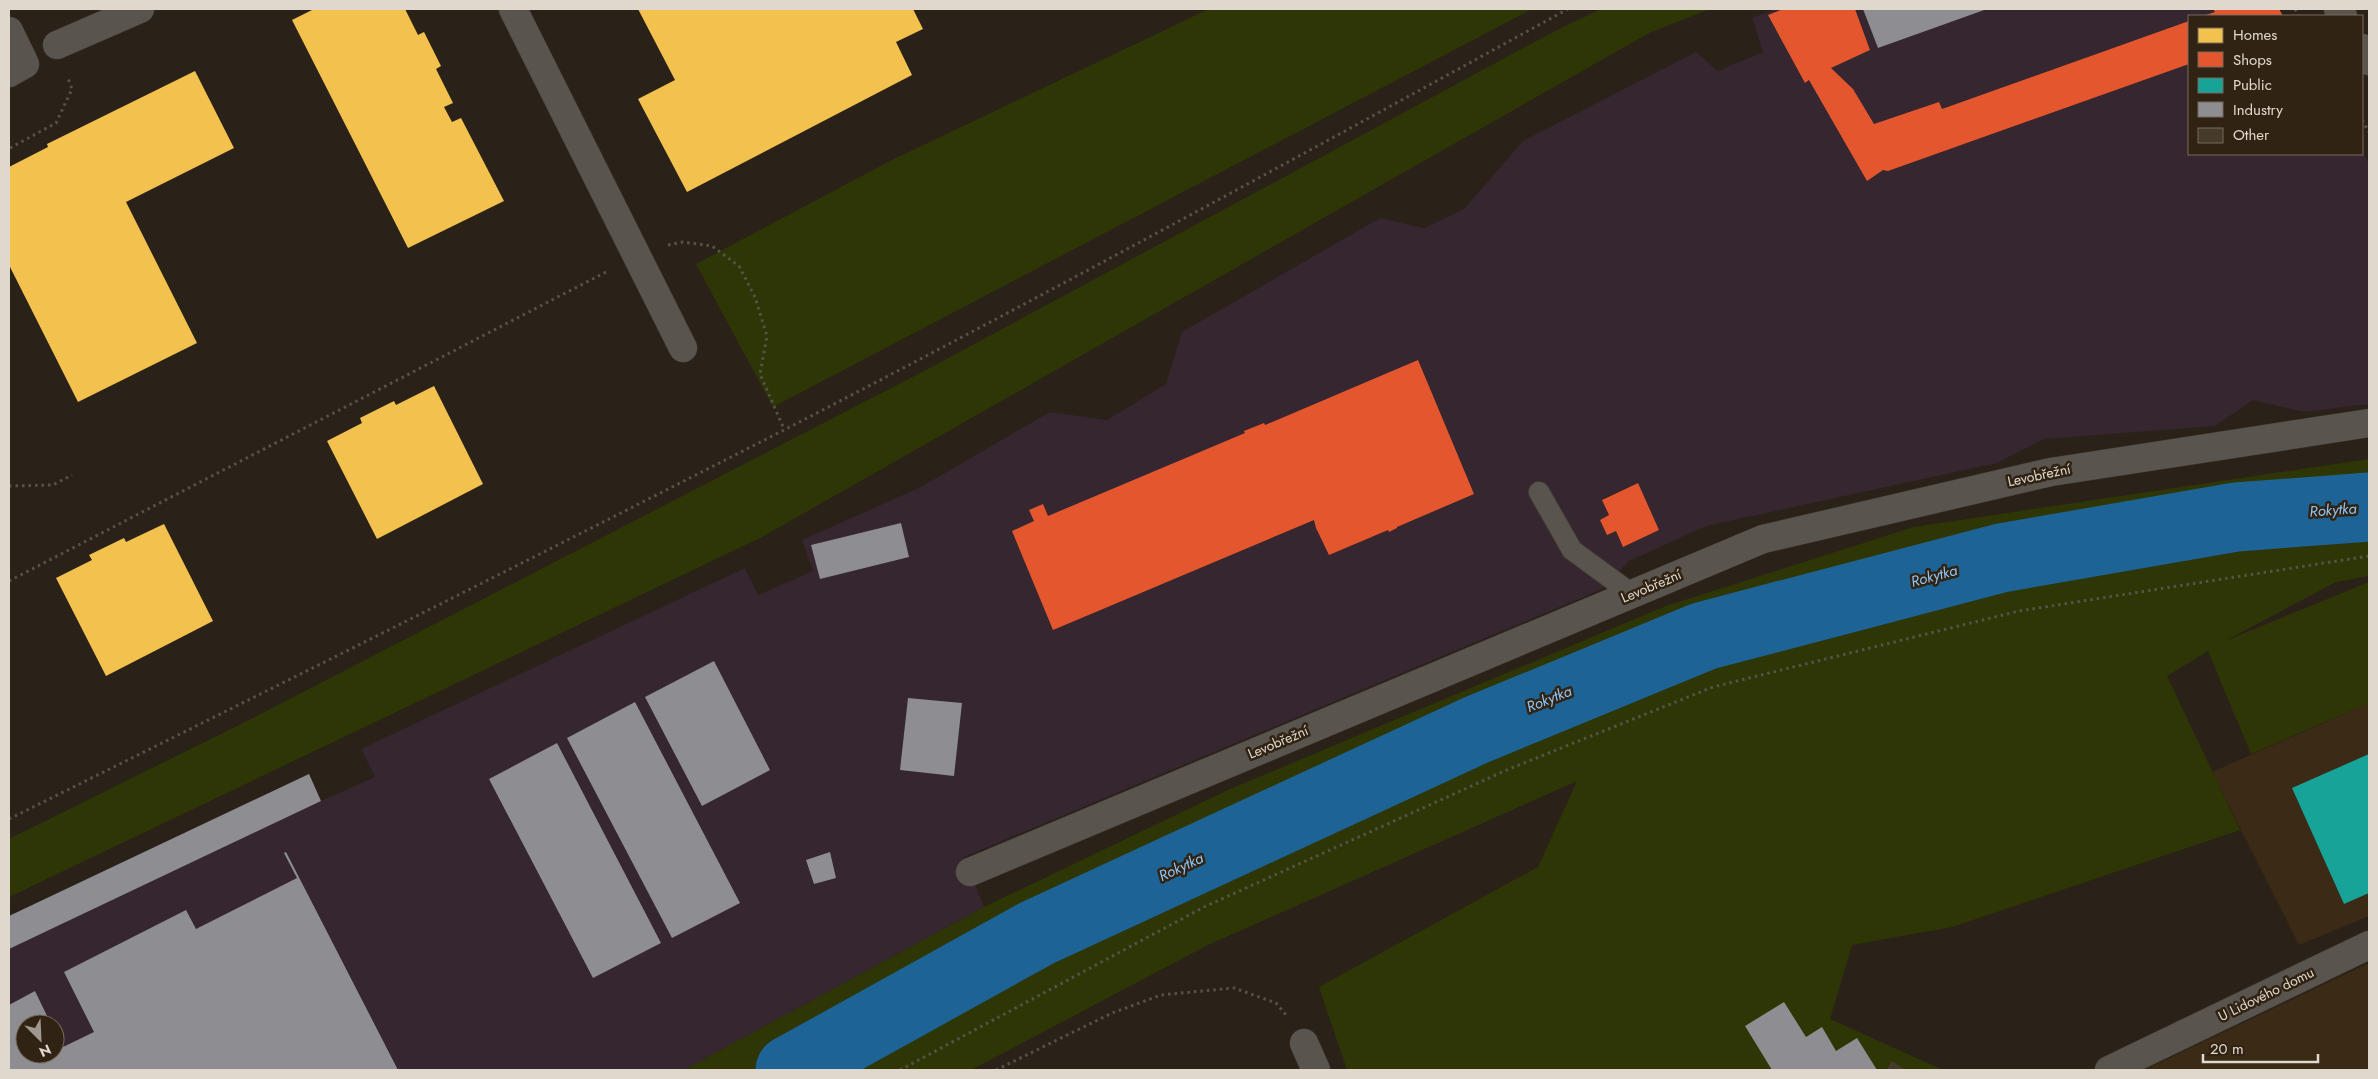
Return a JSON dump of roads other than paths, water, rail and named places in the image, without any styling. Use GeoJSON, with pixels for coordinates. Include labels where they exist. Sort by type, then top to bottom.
{"type":"FeatureCollection","features":[{"type":"Feature","properties":{"kind":"street"},"geometry":{"type":"LineString","coordinates":[[57,45],[140,9]]}},
{"type":"Feature","properties":{"kind":"street"},"geometry":{"type":"LineString","coordinates":[[513,9],[683,348]]}},
{"type":"Feature","properties":{"kind":"street"},"geometry":{"type":"LineString","coordinates":[[9,32],[17,68]]}},
{"type":"Feature","properties":{"kind":"street"},"geometry":{"type":"LineString","coordinates":[[2363,50],[2369,61]]}},
{"type":"Feature","properties":{"kind":"street","name":"Levobřežní"},"geometry":{"type":"LineString","coordinates":[[970,872],[1763,539],[2051,472],[2369,423]]}},
{"type":"Feature","properties":{"kind":"street","name":"U Lidového domu"},"geometry":{"type":"LineString","coordinates":[[2109,1070],[2369,945]]}},
{"type":"Feature","properties":{"kind":"street"},"geometry":{"type":"LineString","coordinates":[[1304,1043],[1316,1070]]}},
{"type":"Feature","properties":{"kind":"lane"},"geometry":{"type":"LineString","coordinates":[[1539,492],[1572,550],[1632,594]]}},
{"type":"Feature","properties":{"kind":"waterway","name":"Rokytka"},"geometry":{"type":"LineString","coordinates":[[790,1070],[1037,933],[1476,730],[1704,636],[2001,558],[2236,517],[2369,507]]}}]}
